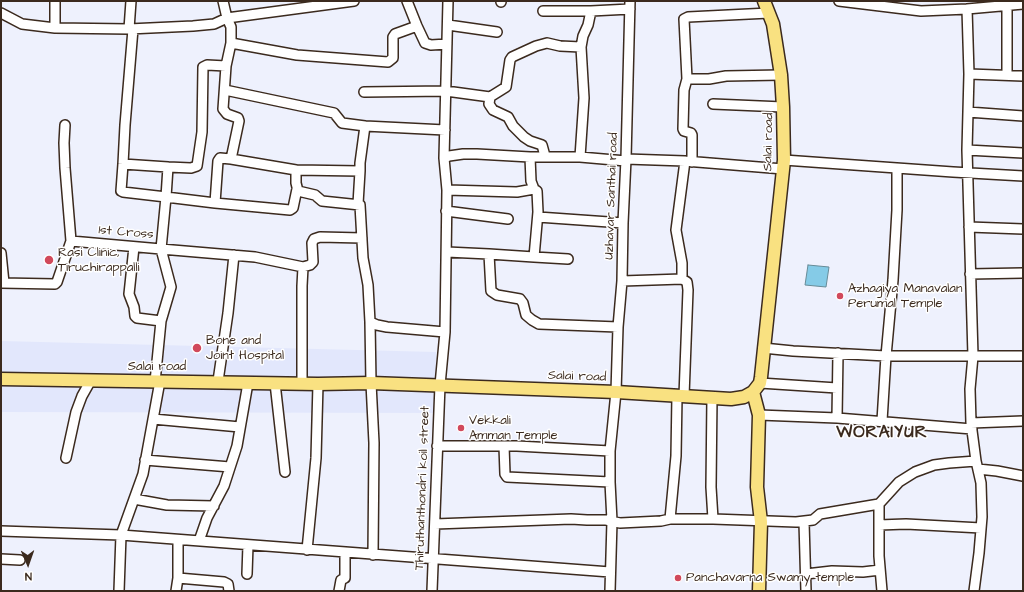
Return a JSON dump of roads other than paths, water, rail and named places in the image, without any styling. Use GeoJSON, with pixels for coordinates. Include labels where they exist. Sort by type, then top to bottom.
{"type":"FeatureCollection","features":[{"type":"Feature","properties":{"kind":"main road","name":"Salai road"},"geometry":{"type":"LineString","coordinates":[[1,379],[218,381],[302,384],[371,383],[737,398],[756,388],[763,348],[784,165],[784,108],[781,75],[776,38],[764,1]]}},
{"type":"Feature","properties":{"kind":"main road"},"geometry":{"type":"LineString","coordinates":[[756,388],[759,415],[757,487],[761,522],[759,591]]}},
{"type":"Feature","properties":{"kind":"street"},"geometry":{"type":"LineString","coordinates":[[55,1],[55,28]]}},
{"type":"Feature","properties":{"kind":"street"},"geometry":{"type":"LineString","coordinates":[[131,1],[131,29],[121,190],[123,192],[214,203],[290,210],[293,208],[297,190],[296,170]]}},
{"type":"Feature","properties":{"kind":"street"},"geometry":{"type":"LineString","coordinates":[[223,1],[231,27],[231,42],[226,66],[223,109],[227,114],[236,116],[238,120],[231,159]]}},
{"type":"Feature","properties":{"kind":"street"},"geometry":{"type":"LineString","coordinates":[[1,13],[22,24],[55,28],[131,29],[214,24],[227,18],[354,1]]}},
{"type":"Feature","properties":{"kind":"street"},"geometry":{"type":"LineString","coordinates":[[407,1],[425,43],[447,44]]}},
{"type":"Feature","properties":{"kind":"street","name":"Thiruthanthondri koil street"},"geometry":{"type":"LineString","coordinates":[[432,591],[440,386],[445,332],[447,190],[444,158],[448,1]]}},
{"type":"Feature","properties":{"kind":"street"},"geometry":{"type":"LineString","coordinates":[[839,1],[903,5],[922,11],[967,10],[994,4],[1023,4]]}},
{"type":"Feature","properties":{"kind":"street"},"geometry":{"type":"LineString","coordinates":[[543,10],[591,11],[630,5]]}},
{"type":"Feature","properties":{"kind":"street","name":"Uzhavar Santhai road"},"geometry":{"type":"LineString","coordinates":[[610,591],[612,521],[610,451],[616,392],[618,327],[622,281],[630,5]]}},
{"type":"Feature","properties":{"kind":"street"},"geometry":{"type":"LineString","coordinates":[[1007,75],[1008,5]]}},
{"type":"Feature","properties":{"kind":"street"},"geometry":{"type":"LineString","coordinates":[[967,10],[969,74],[967,150],[973,356],[970,389],[971,426],[981,483],[980,553],[974,591]]}},
{"type":"Feature","properties":{"kind":"street"},"geometry":{"type":"LineString","coordinates":[[580,157],[584,98],[581,47],[591,11]]}},
{"type":"Feature","properties":{"kind":"street"},"geometry":{"type":"LineString","coordinates":[[682,279],[682,263],[676,230],[692,134],[684,131],[683,129],[684,90],[686,79],[684,21],[686,17],[769,13]]}},
{"type":"Feature","properties":{"kind":"street"},"geometry":{"type":"LineString","coordinates":[[448,25],[497,32]]}},
{"type":"Feature","properties":{"kind":"street"},"geometry":{"type":"LineString","coordinates":[[231,42],[297,55],[388,62],[393,58],[393,37],[395,34],[417,26]]}},
{"type":"Feature","properties":{"kind":"street"},"geometry":{"type":"LineString","coordinates":[[364,92],[446,91],[490,97],[506,87],[510,60],[512,57],[536,46],[547,43],[560,46],[581,47]]}},
{"type":"Feature","properties":{"kind":"street"},"geometry":{"type":"LineString","coordinates":[[123,164],[191,168],[197,166],[202,132],[202,67],[207,65],[226,66]]}},
{"type":"Feature","properties":{"kind":"street"},"geometry":{"type":"LineString","coordinates":[[969,74],[1023,76]]}},
{"type":"Feature","properties":{"kind":"street"},"geometry":{"type":"LineString","coordinates":[[686,79],[726,76],[781,75]]}},
{"type":"Feature","properties":{"kind":"street"},"geometry":{"type":"LineString","coordinates":[[225,90],[334,113],[342,123],[364,126],[445,130]]}},
{"type":"Feature","properties":{"kind":"street"},"geometry":{"type":"LineString","coordinates":[[490,97],[489,104],[493,110],[508,117],[513,126],[530,142],[542,145],[545,156]]}},
{"type":"Feature","properties":{"kind":"street"},"geometry":{"type":"LineString","coordinates":[[713,104],[784,108]]}},
{"type":"Feature","properties":{"kind":"street"},"geometry":{"type":"LineString","coordinates":[[968,112],[1023,116]]}},
{"type":"Feature","properties":{"kind":"street"},"geometry":{"type":"LineString","coordinates":[[1,253],[2,283],[55,284],[57,282],[71,241],[65,168],[65,125]]}},
{"type":"Feature","properties":{"kind":"street"},"geometry":{"type":"LineString","coordinates":[[364,126],[358,204],[360,206],[363,258],[368,285],[370,322],[374,443],[373,555]]}},
{"type":"Feature","properties":{"kind":"street"},"geometry":{"type":"LineString","coordinates":[[967,150],[1023,153]]}},
{"type":"Feature","properties":{"kind":"street"},"geometry":{"type":"LineString","coordinates":[[444,158],[463,154],[530,157],[580,157],[626,160],[897,169],[1023,176]]}},
{"type":"Feature","properties":{"kind":"street"},"geometry":{"type":"LineString","coordinates":[[530,157],[531,181],[534,189],[537,191],[538,217],[534,257]]}},
{"type":"Feature","properties":{"kind":"street"},"geometry":{"type":"LineString","coordinates":[[214,203],[218,161],[220,158],[296,170],[360,171]]}},
{"type":"Feature","properties":{"kind":"street","name":"1st Cross"},"geometry":{"type":"LineString","coordinates":[[71,241],[162,249],[168,167]]}},
{"type":"Feature","properties":{"kind":"street"},"geometry":{"type":"LineString","coordinates":[[882,421],[897,218],[897,169]]}},
{"type":"Feature","properties":{"kind":"street"},"geometry":{"type":"LineString","coordinates":[[447,190],[517,192],[534,189]]}},
{"type":"Feature","properties":{"kind":"street"},"geometry":{"type":"LineString","coordinates":[[297,190],[315,195],[322,201],[358,204]]}},
{"type":"Feature","properties":{"kind":"street"},"geometry":{"type":"LineString","coordinates":[[446,211],[508,219]]}},
{"type":"Feature","properties":{"kind":"street"},"geometry":{"type":"LineString","coordinates":[[538,217],[623,223]]}},
{"type":"Feature","properties":{"kind":"street"},"geometry":{"type":"LineString","coordinates":[[969,227],[1023,229]]}},
{"type":"Feature","properties":{"kind":"street"},"geometry":{"type":"LineString","coordinates":[[119,591],[121,535],[143,474],[153,419],[161,321],[172,287],[162,249],[255,257],[303,267],[310,265],[313,262],[312,243],[314,239],[320,237],[362,238]]}},
{"type":"Feature","properties":{"kind":"street"},"geometry":{"type":"LineString","coordinates":[[134,247],[129,294],[134,307],[135,316],[137,318],[161,321]]}},
{"type":"Feature","properties":{"kind":"street"},"geometry":{"type":"LineString","coordinates":[[447,252],[568,259]]}},
{"type":"Feature","properties":{"kind":"street"},"geometry":{"type":"LineString","coordinates":[[489,254],[491,291],[496,295],[520,299],[523,303],[526,315],[532,320],[540,324],[547,325],[618,327]]}},
{"type":"Feature","properties":{"kind":"street"},"geometry":{"type":"LineString","coordinates":[[218,381],[228,312],[234,255]]}},
{"type":"Feature","properties":{"kind":"street"},"geometry":{"type":"LineString","coordinates":[[302,384],[303,267]]}},
{"type":"Feature","properties":{"kind":"street"},"geometry":{"type":"LineString","coordinates":[[970,274],[1023,273]]}},
{"type":"Feature","properties":{"kind":"street"},"geometry":{"type":"LineString","coordinates":[[622,281],[682,279],[687,282],[688,290],[681,396],[670,520]]}},
{"type":"Feature","properties":{"kind":"street"},"geometry":{"type":"LineString","coordinates":[[370,322],[387,327],[445,332]]}},
{"type":"Feature","properties":{"kind":"street"},"geometry":{"type":"LineString","coordinates":[[763,348],[886,356],[1023,356]]}},
{"type":"Feature","properties":{"kind":"street"},"geometry":{"type":"LineString","coordinates":[[837,418],[838,354]]}},
{"type":"Feature","properties":{"kind":"street"},"geometry":{"type":"LineString","coordinates":[[66,458],[76,412],[82,396],[91,380]]}},
{"type":"Feature","properties":{"kind":"street"},"geometry":{"type":"LineString","coordinates":[[199,542],[207,518],[224,486],[237,446],[248,383]]}},
{"type":"Feature","properties":{"kind":"street"},"geometry":{"type":"LineString","coordinates":[[275,383],[285,472]]}},
{"type":"Feature","properties":{"kind":"street"},"geometry":{"type":"LineString","coordinates":[[307,550],[316,458],[318,384]]}},
{"type":"Feature","properties":{"kind":"street"},"geometry":{"type":"LineString","coordinates":[[756,388],[837,388]]}},
{"type":"Feature","properties":{"kind":"street"},"geometry":{"type":"LineString","coordinates":[[712,397],[711,487],[713,519]]}},
{"type":"Feature","properties":{"kind":"street"},"geometry":{"type":"LineString","coordinates":[[759,415],[971,426],[1023,421]]}},
{"type":"Feature","properties":{"kind":"street"},"geometry":{"type":"LineString","coordinates":[[153,419],[240,427]]}},
{"type":"Feature","properties":{"kind":"street"},"geometry":{"type":"LineString","coordinates":[[437,446],[504,446],[610,451]]}},
{"type":"Feature","properties":{"kind":"street"},"geometry":{"type":"LineString","coordinates":[[504,446],[504,474],[507,477],[610,482]]}},
{"type":"Feature","properties":{"kind":"street"},"geometry":{"type":"LineString","coordinates":[[145,460],[230,467]]}},
{"type":"Feature","properties":{"kind":"street"},"geometry":{"type":"LineString","coordinates":[[882,591],[880,570],[880,504],[899,482],[915,472],[934,465],[949,463],[977,465],[1023,476]]}},
{"type":"Feature","properties":{"kind":"street"},"geometry":{"type":"LineString","coordinates":[[134,499],[167,505],[214,506]]}},
{"type":"Feature","properties":{"kind":"street"},"geometry":{"type":"LineString","coordinates":[[435,524],[571,519],[612,521],[620,523],[713,519],[761,522],[804,522],[813,520],[820,514],[880,504]]}},
{"type":"Feature","properties":{"kind":"street"},"geometry":{"type":"LineString","coordinates":[[804,522],[806,591]]}},
{"type":"Feature","properties":{"kind":"street"},"geometry":{"type":"LineString","coordinates":[[879,525],[906,524],[981,528]]}},
{"type":"Feature","properties":{"kind":"street"},"geometry":{"type":"LineString","coordinates":[[1,531],[121,535],[610,572]]}},
{"type":"Feature","properties":{"kind":"street"},"geometry":{"type":"LineString","coordinates":[[176,591],[178,578],[178,540]]}},
{"type":"Feature","properties":{"kind":"street"},"geometry":{"type":"LineString","coordinates":[[247,574],[248,545]]}},
{"type":"Feature","properties":{"kind":"street"},"geometry":{"type":"LineString","coordinates":[[339,591],[340,582],[346,578],[346,553]]}},
{"type":"Feature","properties":{"kind":"street"},"geometry":{"type":"LineString","coordinates":[[1,559],[20,560]]}},
{"type":"Feature","properties":{"kind":"street"},"geometry":{"type":"LineString","coordinates":[[806,574],[880,570]]}},
{"type":"Feature","properties":{"kind":"street"},"geometry":{"type":"LineString","coordinates":[[178,578],[224,582],[228,584],[229,591]]}},
{"type":"Feature","properties":{"kind":"water"},"geometry":{"type":"Polygon","coordinates":[[[808,265],[829,267],[826,287],[805,285],[808,265]]]}},
{"type":"Feature","properties":{"kind":"place","name":"Rasi Clinic, Tiruchirappalli"},"geometry":{"type":"Point","coordinates":[49,260]}},
{"type":"Feature","properties":{"kind":"place","name":"Azhagiya Manavalan Perumal Temple"},"geometry":{"type":"Point","coordinates":[840,296]}},
{"type":"Feature","properties":{"kind":"place","name":"Bone and Joint Hospital"},"geometry":{"type":"Point","coordinates":[197,348]}},
{"type":"Feature","properties":{"kind":"place","name":"Vekkali Amman Temple"},"geometry":{"type":"Point","coordinates":[461,428]}},
{"type":"Feature","properties":{"kind":"place","name":"Panchavarna Swamy temple"},"geometry":{"type":"Point","coordinates":[678,578]}},
{"type":"Feature","properties":{"kind":"district","name":"WORAIYUR"},"geometry":{"type":"Point","coordinates":[882,433]}}]}
